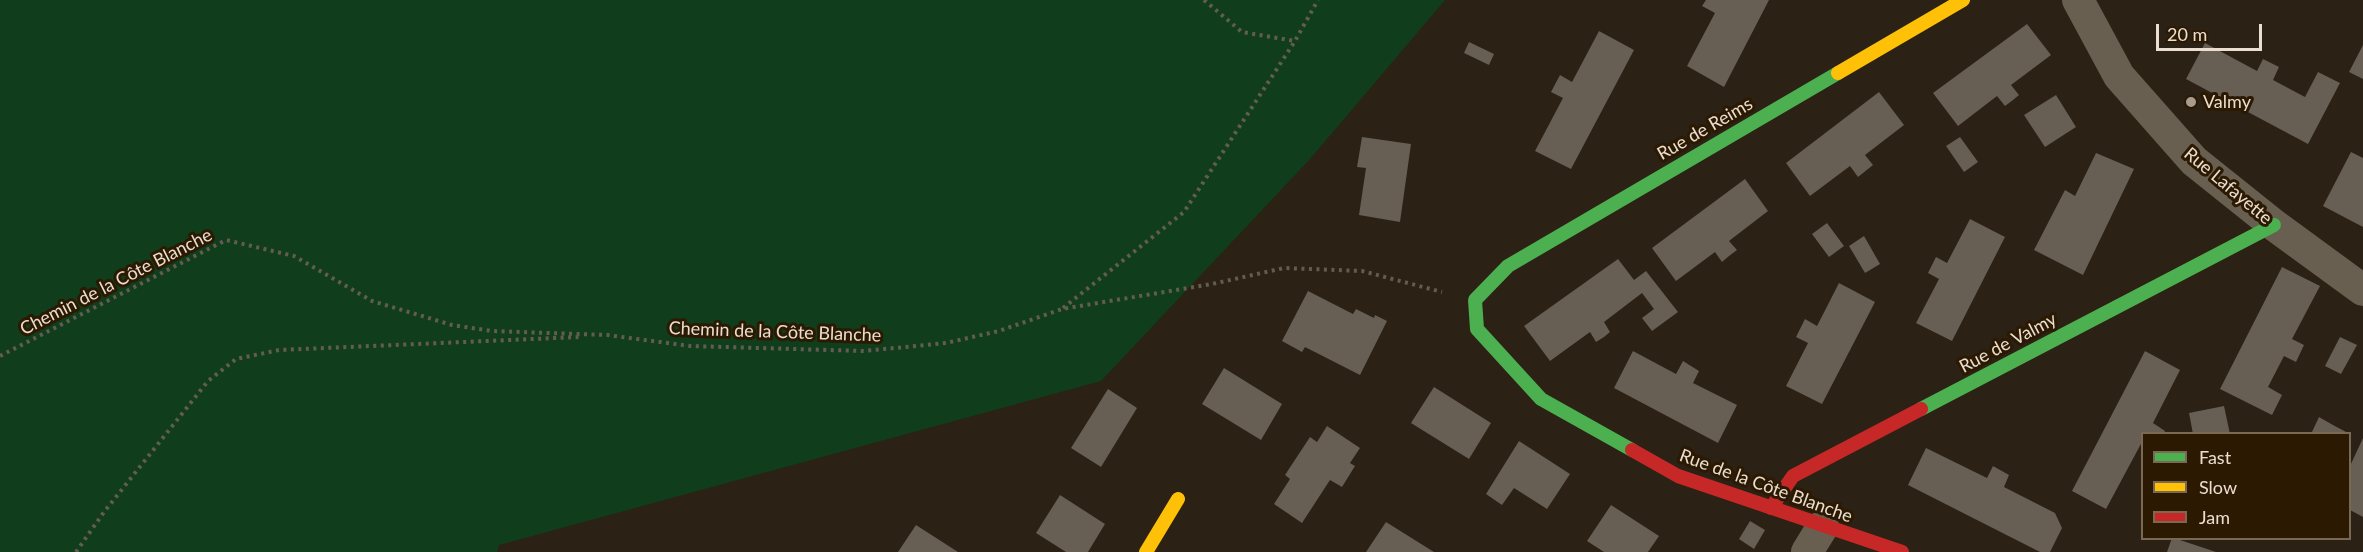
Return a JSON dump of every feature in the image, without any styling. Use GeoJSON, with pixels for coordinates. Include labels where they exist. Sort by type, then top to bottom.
{"type":"FeatureCollection","features":[{"type":"Feature","properties":{"kind":"street","name":"Rue de Reims"},"geometry":{"type":"LineString","coordinates":[[1474,300],[1508,266],[1963,0]]}},
{"type":"Feature","properties":{"kind":"street","name":"Rue Lafayette"},"geometry":{"type":"LineString","coordinates":[[2078,0],[2119,76],[2194,161],[2274,225],[2363,290]]}},
{"type":"Feature","properties":{"kind":"street","name":"Rue de Valmy"},"geometry":{"type":"LineString","coordinates":[[1771,508],[1793,476],[2274,225]]}},
{"type":"Feature","properties":{"kind":"street","name":"Rue de la Côte Blanche"},"geometry":{"type":"LineString","coordinates":[[1474,300],[1477,329],[1542,399],[1678,477],[1823,526],[1881,549]]}},
{"type":"Feature","properties":{"kind":"street"},"geometry":{"type":"LineString","coordinates":[[1146,552],[1178,499]]}},
{"type":"Feature","properties":{"kind":"street"},"geometry":{"type":"LineString","coordinates":[[1807,552],[1823,526]]}},
{"type":"Feature","properties":{"kind":"path"},"geometry":{"type":"LineString","coordinates":[[1203,0],[1242,32],[1295,41]]}},
{"type":"Feature","properties":{"kind":"path"},"geometry":{"type":"LineString","coordinates":[[1062,309],[1184,212],[1295,41],[1318,0]]}},
{"type":"Feature","properties":{"kind":"path","name":"Chemin de la Côte Blanche"},"geometry":{"type":"LineString","coordinates":[[0,356],[226,240],[294,256],[372,301],[452,326],[492,331],[607,335],[690,346],[864,351],[946,343],[999,331],[1062,309],[1212,284],[1284,268],[1362,271],[1474,300]]}},
{"type":"Feature","properties":{"kind":"path"},"geometry":{"type":"LineString","coordinates":[[76,552],[104,512],[208,381],[236,359],[279,350],[607,335]]}},
{"type":"Feature","properties":{"kind":"green space"},"geometry":{"type":"Polygon","coordinates":[[[0,0],[1445,0],[1310,159],[1101,381],[499,545],[497,552],[0,552],[0,0]]]}},
{"type":"Feature","properties":{"kind":"building"},"geometry":{"type":"Polygon","coordinates":[[[1706,0],[1769,0],[1724,87],[1687,66],[1715,13],[1702,6],[1706,0]]]}},
{"type":"Feature","properties":{"kind":"building"},"geometry":{"type":"Polygon","coordinates":[[[2027,24],[2051,55],[2011,85],[2019,95],[2013,100],[2005,106],[1997,96],[1958,126],[1933,93],[2027,24]]]}},
{"type":"Feature","properties":{"kind":"building"},"geometry":{"type":"Polygon","coordinates":[[[1599,31],[1634,50],[1571,169],[1535,151],[1563,98],[1551,92],[1560,75],[1572,82],[1599,31]]]}},
{"type":"Feature","properties":{"kind":"building"},"geometry":{"type":"Polygon","coordinates":[[[1469,42],[1494,54],[1489,65],[1464,53],[1469,42]]]}},
{"type":"Feature","properties":{"kind":"building"},"geometry":{"type":"Polygon","coordinates":[[[2205,43],[2257,71],[2263,59],[2279,67],[2273,80],[2305,97],[2318,72],[2340,83],[2308,144],[2186,79],[2205,43]]]}},
{"type":"Feature","properties":{"kind":"building"},"geometry":{"type":"Polygon","coordinates":[[[2363,45],[2363,79],[2349,72],[2363,45]]]}},
{"type":"Feature","properties":{"kind":"building"},"geometry":{"type":"Polygon","coordinates":[[[1879,92],[1904,125],[1865,155],[1873,165],[1858,177],[1850,166],[1810,196],[1786,163],[1879,92]]]}},
{"type":"Feature","properties":{"kind":"building"},"geometry":{"type":"Polygon","coordinates":[[[2056,95],[2076,127],[2045,147],[2024,115],[2056,95]]]}},
{"type":"Feature","properties":{"kind":"building"},"geometry":{"type":"Polygon","coordinates":[[[1362,137],[1411,144],[1400,222],[1359,215],[1366,168],[1357,167],[1362,137]]]}},
{"type":"Feature","properties":{"kind":"building"},"geometry":{"type":"Polygon","coordinates":[[[1960,137],[1978,162],[1964,172],[1946,146],[1960,137]]]}},
{"type":"Feature","properties":{"kind":"building"},"geometry":{"type":"Polygon","coordinates":[[[2351,152],[2363,158],[2363,227],[2323,206],[2351,152]]]}},
{"type":"Feature","properties":{"kind":"building"},"geometry":{"type":"Polygon","coordinates":[[[2096,153],[2134,169],[2083,275],[2034,250],[2065,190],[2075,196],[2096,153]]]}},
{"type":"Feature","properties":{"kind":"building"},"geometry":{"type":"Polygon","coordinates":[[[1745,179],[1768,211],[1729,241],[1737,250],[1722,262],[1715,252],[1676,281],[1652,248],[1745,179]]]}},
{"type":"Feature","properties":{"kind":"building"},"geometry":{"type":"Polygon","coordinates":[[[1970,219],[2005,237],[1952,341],[1916,323],[1939,279],[1928,273],[1936,257],[1947,263],[1970,219]]]}},
{"type":"Feature","properties":{"kind":"building"},"geometry":{"type":"Polygon","coordinates":[[[1827,223],[1844,246],[1829,257],[1812,234],[1827,223]]]}},
{"type":"Feature","properties":{"kind":"building"},"geometry":{"type":"Polygon","coordinates":[[[1864,236],[1880,264],[1865,273],[1849,246],[1864,236]]]}},
{"type":"Feature","properties":{"kind":"building"},"geometry":{"type":"Polygon","coordinates":[[[1618,259],[1634,280],[1646,271],[1678,312],[1652,331],[1642,318],[1654,309],[1642,293],[1604,322],[1610,332],[1604,337],[1596,342],[1590,332],[1550,361],[1524,326],[1618,259]]]}},
{"type":"Feature","properties":{"kind":"building"},"geometry":{"type":"Polygon","coordinates":[[[2282,267],[2320,286],[2292,339],[2304,345],[2296,362],[2284,356],[2268,387],[2282,395],[2272,415],[2220,389],[2282,267]]]}},
{"type":"Feature","properties":{"kind":"building"},"geometry":{"type":"Polygon","coordinates":[[[1839,283],[1875,302],[1822,404],[1786,386],[1808,343],[1796,337],[1805,319],[1817,326],[1839,283]]]}},
{"type":"Feature","properties":{"kind":"building"},"geometry":{"type":"Polygon","coordinates":[[[1308,291],[1353,314],[1356,309],[1374,318],[1375,315],[1387,321],[1360,375],[1305,347],[1302,352],[1282,341],[1308,291]]]}},
{"type":"Feature","properties":{"kind":"building"},"geometry":{"type":"Polygon","coordinates":[[[2340,337],[2357,345],[2341,374],[2325,366],[2340,337]]]}},
{"type":"Feature","properties":{"kind":"building"},"geometry":{"type":"Polygon","coordinates":[[[1633,351],[1676,374],[1683,361],[1699,371],[1693,383],[1737,405],[1718,443],[1614,388],[1633,351]]]}},
{"type":"Feature","properties":{"kind":"building"},"geometry":{"type":"Polygon","coordinates":[[[2145,351],[2180,370],[2153,423],[2165,432],[2141,432],[2141,444],[2106,509],[2072,491],[2145,351]]]}},
{"type":"Feature","properties":{"kind":"building"},"geometry":{"type":"Polygon","coordinates":[[[1224,368],[1282,404],[1261,440],[1202,404],[1224,368]]]}},
{"type":"Feature","properties":{"kind":"building"},"geometry":{"type":"Polygon","coordinates":[[[1434,387],[1491,423],[1469,459],[1411,423],[1434,387]]]}},
{"type":"Feature","properties":{"kind":"building"},"geometry":{"type":"Polygon","coordinates":[[[1108,389],[1137,408],[1101,467],[1071,448],[1108,389]]]}},
{"type":"Feature","properties":{"kind":"building"},"geometry":{"type":"Polygon","coordinates":[[[2224,406],[2230,432],[2193,432],[2189,413],[2224,406]]]}},
{"type":"Feature","properties":{"kind":"building"},"geometry":{"type":"Polygon","coordinates":[[[2319,417],[2346,432],[2312,432],[2319,417]]]}},
{"type":"Feature","properties":{"kind":"building"},"geometry":{"type":"Polygon","coordinates":[[[1327,426],[1360,448],[1350,463],[1355,466],[1342,487],[1330,480],[1302,523],[1274,504],[1290,479],[1285,475],[1310,437],[1317,442],[1327,426]]]}},
{"type":"Feature","properties":{"kind":"building"},"geometry":{"type":"Polygon","coordinates":[[[2363,438],[2363,517],[2351,511],[2351,464],[2363,438]]]}},
{"type":"Feature","properties":{"kind":"building"},"geometry":{"type":"Polygon","coordinates":[[[1519,441],[1570,474],[1547,509],[1514,488],[1502,505],[1486,494],[1519,441]]]}},
{"type":"Feature","properties":{"kind":"building"},"geometry":{"type":"Polygon","coordinates":[[[1926,448],[1987,478],[1993,466],[2009,475],[2004,487],[2055,513],[2062,528],[2050,552],[2040,552],[1908,485],[1926,448]]]}},
{"type":"Feature","properties":{"kind":"building"},"geometry":{"type":"Polygon","coordinates":[[[1060,495],[1105,524],[1088,552],[1066,552],[1036,533],[1060,495]]]}},
{"type":"Feature","properties":{"kind":"building"},"geometry":{"type":"Polygon","coordinates":[[[1611,505],[1659,536],[1648,552],[1604,552],[1587,541],[1611,505]]]}},
{"type":"Feature","properties":{"kind":"building"},"geometry":{"type":"Polygon","coordinates":[[[1750,521],[1765,530],[1754,549],[1739,539],[1750,521]]]}},
{"type":"Feature","properties":{"kind":"building"},"geometry":{"type":"Polygon","coordinates":[[[1386,522],[1434,552],[1366,552],[1386,522]]]}},
{"type":"Feature","properties":{"kind":"building"},"geometry":{"type":"Polygon","coordinates":[[[916,525],[958,552],[898,552],[916,525]]]}},
{"type":"Feature","properties":{"kind":"building"},"geometry":{"type":"Polygon","coordinates":[[[2171,540],[2180,540],[2216,552],[2167,552],[2171,540]]]}},
{"type":"Feature","properties":{"kind":"traffic: fast"},"geometry":{"type":"LineString","coordinates":[[1632,450],[1541,399],[1477,329],[1475,300],[1508,266],[1838,73]]}},
{"type":"Feature","properties":{"kind":"traffic: fast"},"geometry":{"type":"LineString","coordinates":[[1921,409],[2274,225]]}},
{"type":"Feature","properties":{"kind":"traffic: slow"},"geometry":{"type":"LineString","coordinates":[[1838,73],[1963,0]]}},
{"type":"Feature","properties":{"kind":"traffic: slow"},"geometry":{"type":"LineString","coordinates":[[1146,552],[1178,499]]}},
{"type":"Feature","properties":{"kind":"traffic: jam"},"geometry":{"type":"LineString","coordinates":[[1771,508],[1793,476],[1921,409]]}},
{"type":"Feature","properties":{"kind":"traffic: jam"},"geometry":{"type":"LineString","coordinates":[[1632,450],[1678,476],[1902,552]]}},
{"type":"Feature","properties":{"kind":"place","name":"Valmy"},"geometry":{"type":"Point","coordinates":[2191,102]}}]}
